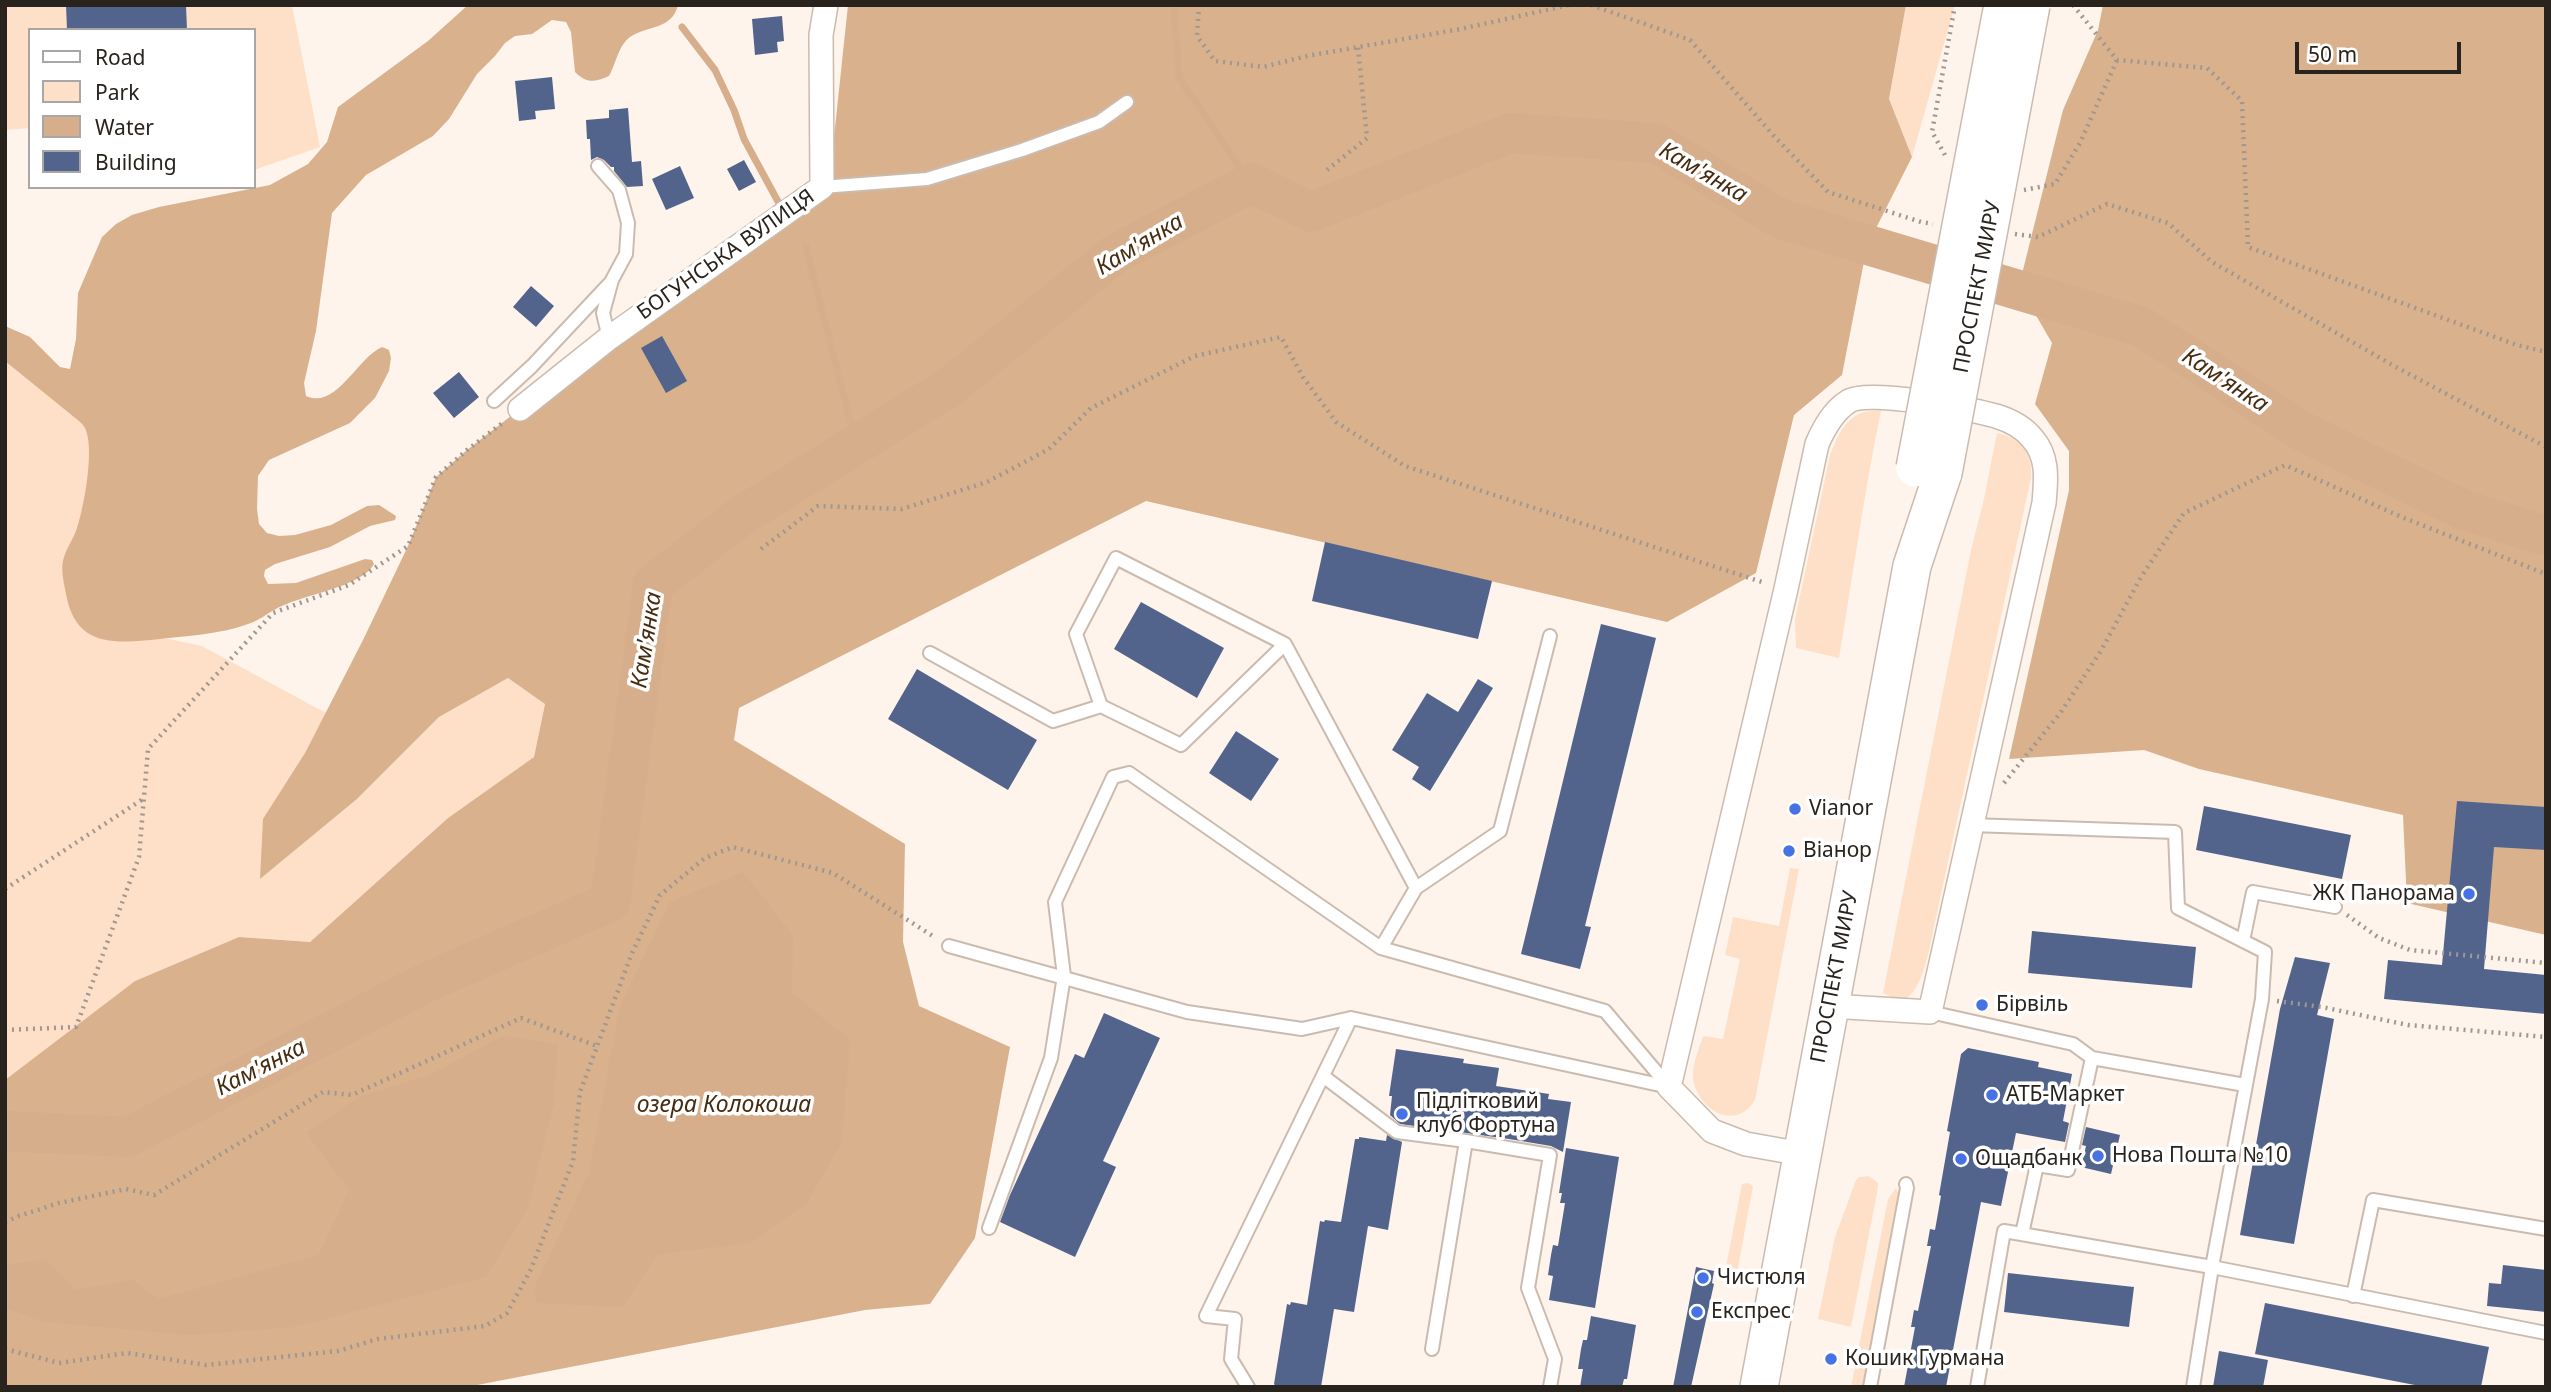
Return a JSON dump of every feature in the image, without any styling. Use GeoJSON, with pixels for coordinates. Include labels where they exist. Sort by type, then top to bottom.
{"type":"FeatureCollection","features":[{"type":"Feature","properties":{"kind":"main road","name":"ПРОСПЕКТ МИРУ"},"geometry":{"type":"LineString","coordinates":[[1759,1387],[1929,471],[2003,5]]}},
{"type":"Feature","properties":{"kind":"main road","name":"ПРОСПЕКТ МИРУ"},"geometry":{"type":"LineString","coordinates":[[1929,471],[2031,5]]}},
{"type":"Feature","properties":{"kind":"street","name":"БОГУНСЬКА ВУЛИЦЯ"},"geometry":{"type":"LineString","coordinates":[[520,409],[609,338],[822,187],[821,36],[825,5]]}},
{"type":"Feature","properties":{"kind":"street"},"geometry":{"type":"LineString","coordinates":[[1802,1154],[1746,1144],[1712,1131],[1669,1087],[1786,589],[1817,444],[1824,427],[1850,400],[1869,396],[1893,397],[1996,416],[2020,427],[2033,439],[2044,457],[2047,478],[2044,503],[1971,825],[1919,1015],[1830,1006]]}},
{"type":"Feature","properties":{"kind":"lane"},"geometry":{"type":"LineString","coordinates":[[822,187],[927,179],[1022,150],[1099,122],[1127,102]]}},
{"type":"Feature","properties":{"kind":"lane"},"geometry":{"type":"LineString","coordinates":[[598,166],[619,190],[628,223],[626,254],[612,280],[603,313],[609,338]]}},
{"type":"Feature","properties":{"kind":"lane"},"geometry":{"type":"LineString","coordinates":[[494,401],[532,366],[612,280]]}},
{"type":"Feature","properties":{"kind":"lane"},"geometry":{"type":"LineString","coordinates":[[1101,706],[1076,634],[1116,558],[1285,644],[1416,888]]}},
{"type":"Feature","properties":{"kind":"lane"},"geometry":{"type":"LineString","coordinates":[[1381,948],[1416,888],[1500,831],[1550,636]]}},
{"type":"Feature","properties":{"kind":"lane"},"geometry":{"type":"LineString","coordinates":[[930,653],[1053,721],[1101,706],[1181,745],[1285,644]]}},
{"type":"Feature","properties":{"kind":"lane"},"geometry":{"type":"LineString","coordinates":[[989,1228],[1051,1058],[1064,976],[1055,902],[1113,777],[1129,773],[1381,948],[1605,1012],[1669,1087]]}},
{"type":"Feature","properties":{"kind":"lane"},"geometry":{"type":"LineString","coordinates":[[1971,825],[2175,832],[2178,908],[2265,952],[2262,999],[2212,1267],[2193,1387]]}},
{"type":"Feature","properties":{"kind":"lane"},"geometry":{"type":"LineString","coordinates":[[2243,941],[2253,892],[2335,907]]}},
{"type":"Feature","properties":{"kind":"lane"},"geometry":{"type":"LineString","coordinates":[[949,946],[1187,1012],[1302,1029],[1351,1018],[1669,1087]]}},
{"type":"Feature","properties":{"kind":"lane"},"geometry":{"type":"LineString","coordinates":[[1919,1015],[2073,1044],[2092,1058],[2245,1084]]}},
{"type":"Feature","properties":{"kind":"lane"},"geometry":{"type":"LineString","coordinates":[[1248,1387],[1231,1359],[1235,1320],[1206,1316],[1351,1018]]}},
{"type":"Feature","properties":{"kind":"lane"},"geometry":{"type":"LineString","coordinates":[[2022,1234],[2037,1165],[2068,1170],[2092,1058]]}},
{"type":"Feature","properties":{"kind":"lane"},"geometry":{"type":"LineString","coordinates":[[1323,1076],[1397,1132],[1550,1155],[1528,1288],[1555,1359],[1550,1387]]}},
{"type":"Feature","properties":{"kind":"lane"},"geometry":{"type":"LineString","coordinates":[[1432,1349],[1466,1141]]}},
{"type":"Feature","properties":{"kind":"lane"},"geometry":{"type":"LineString","coordinates":[[1870,1387],[1906,1184]]}},
{"type":"Feature","properties":{"kind":"lane"},"geometry":{"type":"LineString","coordinates":[[2353,1296],[2373,1200],[2546,1229]]}},
{"type":"Feature","properties":{"kind":"lane"},"geometry":{"type":"LineString","coordinates":[[1977,1387],[2004,1231],[2212,1267],[2546,1333]]}},
{"type":"Feature","properties":{"kind":"path"},"geometry":{"type":"LineString","coordinates":[[1199,5],[1197,36],[1215,61],[1263,66],[1461,29],[1569,5]]}},
{"type":"Feature","properties":{"kind":"path"},"geometry":{"type":"LineString","coordinates":[[1591,5],[1690,40],[1773,135],[1828,192],[1934,224]]}},
{"type":"Feature","properties":{"kind":"path"},"geometry":{"type":"LineString","coordinates":[[2073,5],[2117,60],[2207,68],[2242,101],[2249,247],[2517,345],[2546,352]]}},
{"type":"Feature","properties":{"kind":"path"},"geometry":{"type":"LineString","coordinates":[[1327,170],[1367,138],[1358,47]]}},
{"type":"Feature","properties":{"kind":"path"},"geometry":{"type":"LineString","coordinates":[[2012,234],[2038,237],[2107,204],[2168,223],[2212,262],[2396,367],[2546,447]]}},
{"type":"Feature","properties":{"kind":"path"},"geometry":{"type":"LineString","coordinates":[[761,549],[818,506],[902,509],[987,482],[1049,449],[1091,408],[1195,356],[1282,337],[1303,377],[1336,422],[1405,466],[1786,589]]}},
{"type":"Feature","properties":{"kind":"path"},"geometry":{"type":"LineString","coordinates":[[5,1030],[76,1027],[139,857],[148,749],[273,613],[349,585],[408,546],[436,477],[520,409]]}},
{"type":"Feature","properties":{"kind":"path"},"geometry":{"type":"LineString","coordinates":[[2002,786],[2061,712],[2102,649],[2141,577],[2184,513],[2285,465],[2404,518],[2546,574]]}},
{"type":"Feature","properties":{"kind":"path"},"geometry":{"type":"LineString","coordinates":[[5,889],[144,799]]}},
{"type":"Feature","properties":{"kind":"path"},"geometry":{"type":"LineString","coordinates":[[5,1349],[60,1363],[128,1353],[206,1365],[338,1351],[378,1339],[485,1326],[507,1313],[531,1269],[573,1161],[580,1092],[632,953],[660,895],[705,858],[733,847],[833,873],[949,946]]}},
{"type":"Feature","properties":{"kind":"path"},"geometry":{"type":"LineString","coordinates":[[2335,907],[2379,938],[2410,950],[2546,963]]}},
{"type":"Feature","properties":{"kind":"path"},"geometry":{"type":"LineString","coordinates":[[2262,999],[2322,1007],[2408,1025],[2546,1037]]}},
{"type":"Feature","properties":{"kind":"path"},"geometry":{"type":"LineString","coordinates":[[5,1222],[59,1203],[126,1189],[154,1195],[323,1091],[352,1095],[521,1018],[597,1045]]}},
{"type":"Feature","properties":{"kind":"green space"},"geometry":{"type":"Polygon","coordinates":[[[5,5],[292,5],[320,147],[256,169],[256,28],[28,28],[28,128],[5,130],[5,5]]]}},
{"type":"Feature","properties":{"kind":"green space"},"geometry":{"type":"Polygon","coordinates":[[[1906,5],[1955,5],[1912,157],[1889,100],[1906,5]]]}},
{"type":"Feature","properties":{"kind":"green space"},"geometry":{"type":"Polygon","coordinates":[[[5,355],[99,425],[117,628],[202,646],[326,713],[305,753],[261,878],[357,799],[439,717],[508,678],[545,703],[534,757],[448,818],[310,942],[239,937],[135,981],[5,1080],[5,355]]]}},
{"type":"Feature","properties":{"kind":"green space"},"geometry":{"type":"Polygon","coordinates":[[[1881,411],[1839,658],[1796,648],[1795,619],[1830,455],[1848,422],[1861,413],[1881,411]]]}},
{"type":"Feature","properties":{"kind":"green space"},"geometry":{"type":"Polygon","coordinates":[[[1997,433],[2013,439],[2024,448],[2030,461],[2031,478],[1928,954],[1916,988],[1902,1001],[1883,993],[1971,550],[1997,433]]]}},
{"type":"Feature","properties":{"kind":"green space"},"geometry":{"type":"Polygon","coordinates":[[[1790,868],[1799,869],[1755,1100],[1747,1110],[1728,1116],[1709,1107],[1696,1089],[1693,1073],[1696,1057],[1703,1036],[1723,1039],[1740,959],[1725,955],[1733,917],[1779,926],[1790,868]]]}},
{"type":"Feature","properties":{"kind":"green space"},"geometry":{"type":"Polygon","coordinates":[[[1869,1176],[1878,1183],[1878,1188],[1851,1327],[1818,1319],[1835,1237],[1856,1180],[1869,1176]]]}},
{"type":"Feature","properties":{"kind":"green space"},"geometry":{"type":"Polygon","coordinates":[[[1742,1184],[1753,1186],[1735,1284],[1723,1282],[1742,1184]]]}},
{"type":"Feature","properties":{"kind":"green space"},"geometry":{"type":"Polygon","coordinates":[[[1896,1188],[1900,1197],[1864,1387],[1851,1387],[1888,1199],[1896,1188]]]}},
{"type":"Feature","properties":{"kind":"shaded area"},"geometry":{"type":"Polygon","coordinates":[[[468,5],[678,5],[675,13],[665,23],[630,37],[620,50],[609,76],[595,81],[583,79],[575,72],[571,32],[566,22],[552,20],[532,34],[515,36],[505,43],[477,74],[449,119],[433,136],[366,175],[332,213],[316,331],[304,383],[306,396],[317,398],[337,390],[382,347],[389,350],[389,371],[375,398],[350,423],[269,460],[258,476],[257,509],[259,524],[267,533],[279,536],[295,535],[331,525],[367,506],[379,505],[396,516],[395,520],[370,526],[330,547],[275,564],[265,570],[264,576],[268,584],[296,583],[365,559],[372,560],[374,564],[367,572],[344,585],[286,604],[254,622],[227,630],[121,642],[86,632],[77,623],[71,610],[62,566],[83,506],[89,463],[88,437],[80,422],[5,361],[5,326],[30,337],[60,367],[70,369],[76,339],[78,293],[102,237],[116,224],[132,215],[159,207],[270,185],[308,164],[327,142],[338,107],[428,41],[468,5]]]}},
{"type":"Feature","properties":{"kind":"shaded area"},"geometry":{"type":"Polygon","coordinates":[[[848,5],[1906,5],[1889,99],[1912,157],[1867,246],[1842,375],[1794,415],[1756,573],[1667,622],[1146,501],[739,708],[734,740],[905,844],[903,942],[919,1006],[1010,1047],[975,1238],[930,1304],[865,1310],[467,1387],[5,1387],[5,1080],[135,981],[239,937],[310,942],[448,818],[534,757],[545,704],[508,678],[439,717],[357,799],[260,879],[263,819],[305,753],[363,640],[408,546],[436,477],[520,409],[822,187],[834,137],[848,5]]]}},
{"type":"Feature","properties":{"kind":"shaded area"},"geometry":{"type":"Polygon","coordinates":[[[2103,5],[2546,5],[2546,935],[2407,903],[2403,815],[2199,769],[2144,750],[2009,759],[2069,490],[2069,451],[2035,404],[2052,343],[2019,286],[2063,110],[2098,30],[2103,5]]]}},
{"type":"Feature","properties":{"kind":"water","name":"озера Колокоша"},"geometry":{"type":"Polygon","coordinates":[[[743,872],[793,936],[792,993],[850,1040],[842,1141],[807,1203],[750,1243],[658,1254],[622,1307],[536,1303],[534,1289],[589,1172],[620,1006],[670,902],[743,872]]]}},
{"type":"Feature","properties":{"kind":"water"},"geometry":{"type":"Polygon","coordinates":[[[503,1036],[558,1044],[554,1103],[529,1206],[486,1277],[295,1327],[190,1335],[43,1322],[5,1308],[5,1265],[45,1259],[76,1290],[133,1280],[158,1299],[319,1255],[349,1190],[306,1133],[359,1097],[429,1075],[503,1036]]]}},
{"type":"Feature","properties":{"kind":"building"},"geometry":{"type":"Polygon","coordinates":[[[66,5],[186,5],[187,28],[67,28],[66,5]]]}},
{"type":"Feature","properties":{"kind":"building"},"geometry":{"type":"Polygon","coordinates":[[[782,16],[784,41],[777,42],[778,52],[755,55],[752,19],[782,16]]]}},
{"type":"Feature","properties":{"kind":"building"},"geometry":{"type":"Polygon","coordinates":[[[552,77],[555,109],[535,111],[536,119],[519,121],[515,81],[552,77]]]}},
{"type":"Feature","properties":{"kind":"building"},"geometry":{"type":"Polygon","coordinates":[[[628,108],[632,162],[641,161],[643,186],[627,187],[614,171],[614,167],[597,157],[591,160],[586,120],[609,118],[609,110],[628,108]]]}},
{"type":"Feature","properties":{"kind":"building"},"geometry":{"type":"Polygon","coordinates":[[[744,160],[756,182],[739,191],[727,169],[744,160]]]}},
{"type":"Feature","properties":{"kind":"building"},"geometry":{"type":"Polygon","coordinates":[[[680,166],[694,198],[666,210],[652,179],[680,166]]]}},
{"type":"Feature","properties":{"kind":"building"},"geometry":{"type":"Polygon","coordinates":[[[531,286],[554,306],[536,327],[513,307],[531,286]]]}},
{"type":"Feature","properties":{"kind":"building"},"geometry":{"type":"Polygon","coordinates":[[[662,336],[687,381],[666,393],[641,348],[662,336]]]}},
{"type":"Feature","properties":{"kind":"building"},"geometry":{"type":"Polygon","coordinates":[[[459,372],[479,397],[454,418],[433,393],[459,372]]]}},
{"type":"Feature","properties":{"kind":"building"},"geometry":{"type":"Polygon","coordinates":[[[1325,542],[1492,581],[1478,639],[1312,601],[1325,542]]]}},
{"type":"Feature","properties":{"kind":"building"},"geometry":{"type":"Polygon","coordinates":[[[1141,602],[1224,648],[1197,698],[1114,649],[1141,602]]]}},
{"type":"Feature","properties":{"kind":"building"},"geometry":{"type":"Polygon","coordinates":[[[1601,624],[1656,638],[1585,926],[1591,927],[1580,969],[1521,954],[1601,624]]]}},
{"type":"Feature","properties":{"kind":"building"},"geometry":{"type":"Polygon","coordinates":[[[917,669],[1037,740],[1008,790],[888,719],[917,669]]]}},
{"type":"Feature","properties":{"kind":"building"},"geometry":{"type":"Polygon","coordinates":[[[1478,679],[1493,688],[1430,791],[1412,779],[1419,767],[1392,750],[1427,693],[1458,712],[1478,679]]]}},
{"type":"Feature","properties":{"kind":"building"},"geometry":{"type":"Polygon","coordinates":[[[1236,731],[1279,759],[1251,801],[1209,773],[1236,731]]]}},
{"type":"Feature","properties":{"kind":"building"},"geometry":{"type":"Polygon","coordinates":[[[2457,801],[2546,807],[2546,850],[2494,847],[2484,969],[2546,975],[2546,1014],[2384,999],[2388,960],[2442,965],[2457,801]]]}},
{"type":"Feature","properties":{"kind":"building"},"geometry":{"type":"Polygon","coordinates":[[[2204,806],[2351,835],[2342,879],[2196,850],[2204,806]]]}},
{"type":"Feature","properties":{"kind":"building"},"geometry":{"type":"Polygon","coordinates":[[[2032,931],[2196,947],[2192,988],[2028,973],[2032,931]]]}},
{"type":"Feature","properties":{"kind":"building"},"geometry":{"type":"Polygon","coordinates":[[[2295,957],[2330,963],[2317,1015],[2334,1019],[2294,1244],[2240,1235],[2280,1009],[2295,957]]]}},
{"type":"Feature","properties":{"kind":"building"},"geometry":{"type":"Polygon","coordinates":[[[1104,1013],[1160,1038],[1103,1161],[1116,1167],[1075,1257],[1000,1222],[1075,1054],[1084,1058],[1104,1013]]]}},
{"type":"Feature","properties":{"kind":"building"},"geometry":{"type":"Polygon","coordinates":[[[1968,1048],[2039,1062],[2038,1067],[2072,1074],[2063,1121],[2069,1123],[2065,1142],[2016,1133],[2001,1206],[1981,1202],[1946,1387],[1904,1387],[1915,1327],[1911,1327],[1914,1310],[1918,1311],[1931,1246],[1927,1246],[1930,1229],[1935,1230],[1941,1196],[1939,1195],[1950,1132],[1947,1131],[1961,1054],[1968,1048]]]}},
{"type":"Feature","properties":{"kind":"building"},"geometry":{"type":"Polygon","coordinates":[[[1396,1049],[1464,1059],[1463,1063],[1499,1068],[1496,1086],[1549,1094],[1548,1099],[1571,1102],[1563,1152],[1551,1146],[1400,1124],[1390,1115],[1392,1096],[1389,1096],[1396,1049]]]}},
{"type":"Feature","properties":{"kind":"building"},"geometry":{"type":"Polygon","coordinates":[[[2086,1127],[2120,1135],[2111,1174],[2081,1167],[2086,1146],[2082,1145],[2086,1127]]]}},
{"type":"Feature","properties":{"kind":"building"},"geometry":{"type":"Polygon","coordinates":[[[1387,1135],[1402,1142],[1388,1230],[1368,1226],[1354,1312],[1334,1309],[1321,1387],[1276,1387],[1274,1384],[1287,1304],[1290,1305],[1291,1302],[1307,1305],[1320,1221],[1341,1222],[1355,1139],[1359,1137],[1386,1141],[1387,1135]]]}},
{"type":"Feature","properties":{"kind":"building"},"geometry":{"type":"Polygon","coordinates":[[[1566,1148],[1619,1157],[1595,1308],[1549,1300],[1553,1276],[1548,1275],[1551,1255],[1553,1245],[1558,1246],[1565,1203],[1560,1203],[1562,1193],[1559,1193],[1566,1148]]]}},
{"type":"Feature","properties":{"kind":"building"},"geometry":{"type":"Polygon","coordinates":[[[2503,1265],[2546,1270],[2546,1312],[2487,1306],[2489,1283],[2501,1284],[2503,1265]]]}},
{"type":"Feature","properties":{"kind":"building"},"geometry":{"type":"Polygon","coordinates":[[[1696,1267],[1714,1271],[1714,1284],[1691,1387],[1673,1387],[1696,1267]]]}},
{"type":"Feature","properties":{"kind":"building"},"geometry":{"type":"Polygon","coordinates":[[[2008,1273],[2134,1287],[2129,1327],[2004,1312],[2008,1273]]]}},
{"type":"Feature","properties":{"kind":"building"},"geometry":{"type":"Polygon","coordinates":[[[2265,1303],[2489,1347],[2481,1387],[2425,1387],[2255,1354],[2265,1303]]]}},
{"type":"Feature","properties":{"kind":"building"},"geometry":{"type":"Polygon","coordinates":[[[1591,1316],[1636,1325],[1627,1379],[1624,1379],[1622,1387],[1580,1387],[1583,1369],[1578,1369],[1581,1349],[1583,1340],[1587,1340],[1591,1316]]]}},
{"type":"Feature","properties":{"kind":"building"},"geometry":{"type":"Polygon","coordinates":[[[2219,1351],[2268,1360],[2263,1387],[2213,1387],[2219,1351]]]}},
{"type":"Feature","properties":{"kind":"waterway"},"geometry":{"type":"LineString","coordinates":[[1174,5],[1179,78],[1251,183]]}},
{"type":"Feature","properties":{"kind":"waterway"},"geometry":{"type":"LineString","coordinates":[[682,27],[715,70],[744,139],[781,207]]}},
{"type":"Feature","properties":{"kind":"waterway","name":"Кам'янка"},"geometry":{"type":"LineString","coordinates":[[5,1131],[128,1137],[425,983],[610,902],[653,584],[741,516],[951,386],[1115,254],[1251,183],[1311,212],[1510,133],[1656,143],[1781,219],[2142,327],[2305,433],[2464,510],[2546,536]]}},
{"type":"Feature","properties":{"kind":"waterway"},"geometry":{"type":"LineString","coordinates":[[806,247],[856,444]]}},
{"type":"Feature","properties":{"kind":"place","name":"Vianor"},"geometry":{"type":"Point","coordinates":[1795,809]}},
{"type":"Feature","properties":{"kind":"place","name":"Віанор"},"geometry":{"type":"Point","coordinates":[1789,851]}},
{"type":"Feature","properties":{"kind":"place","name":"ЖК Панорама"},"geometry":{"type":"Point","coordinates":[2469,894]}},
{"type":"Feature","properties":{"kind":"place","name":"Бірвіль"},"geometry":{"type":"Point","coordinates":[1982,1005]}},
{"type":"Feature","properties":{"kind":"place","name":"АТБ-Маркет"},"geometry":{"type":"Point","coordinates":[1992,1095]}},
{"type":"Feature","properties":{"kind":"place","name":"Підлітковий клуб Фортуна"},"geometry":{"type":"Point","coordinates":[1402,1114]}},
{"type":"Feature","properties":{"kind":"place","name":"Нова Пошта №10"},"geometry":{"type":"Point","coordinates":[2098,1156]}},
{"type":"Feature","properties":{"kind":"place","name":"Ощадбанк"},"geometry":{"type":"Point","coordinates":[1961,1159]}},
{"type":"Feature","properties":{"kind":"place","name":"Чистюля"},"geometry":{"type":"Point","coordinates":[1703,1278]}},
{"type":"Feature","properties":{"kind":"place","name":"Експрес"},"geometry":{"type":"Point","coordinates":[1697,1312]}},
{"type":"Feature","properties":{"kind":"place","name":"Кошик Гурмана"},"geometry":{"type":"Point","coordinates":[1831,1359]}}]}
